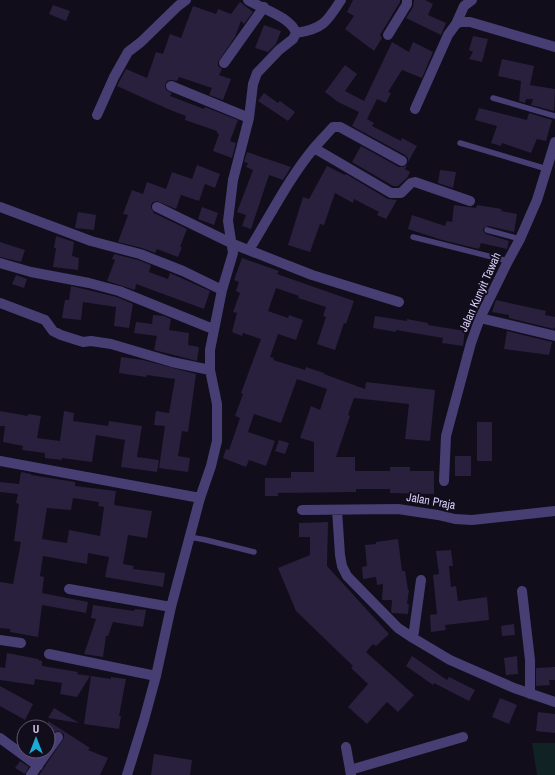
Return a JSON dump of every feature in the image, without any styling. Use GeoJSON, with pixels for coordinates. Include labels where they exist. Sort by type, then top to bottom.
{"type":"FeatureCollection","features":[{"type":"Feature","properties":{"kind":"street"},"geometry":{"type":"LineString","coordinates":[[97,115],[114,77],[128,52],[141,42],[186,0]]}},
{"type":"Feature","properties":{"kind":"street"},"geometry":{"type":"LineString","coordinates":[[127,775],[156,676],[171,607],[217,441],[217,404],[210,370],[210,350],[222,290],[233,253],[233,244],[228,221],[233,180],[249,118],[251,91],[257,73],[279,50],[293,39],[296,33],[295,28],[283,19],[264,7],[248,0]]}},
{"type":"Feature","properties":{"kind":"street"},"geometry":{"type":"LineString","coordinates":[[296,33],[307,32],[321,26],[329,18],[341,0]]}},
{"type":"Feature","properties":{"kind":"street"},"geometry":{"type":"LineString","coordinates":[[388,35],[407,4],[407,0]]}},
{"type":"Feature","properties":{"kind":"street"},"geometry":{"type":"LineString","coordinates":[[416,109],[448,35],[456,24],[464,6],[472,0]]}},
{"type":"Feature","properties":{"kind":"street"},"geometry":{"type":"LineString","coordinates":[[224,63],[264,7]]}},
{"type":"Feature","properties":{"kind":"street"},"geometry":{"type":"LineString","coordinates":[[456,24],[460,22],[470,22],[555,46]]}},
{"type":"Feature","properties":{"kind":"street"},"geometry":{"type":"LineString","coordinates":[[171,86],[249,118]]}},
{"type":"Feature","properties":{"kind":"street"},"geometry":{"type":"LineString","coordinates":[[249,250],[286,189],[314,148],[334,127],[336,126],[402,161]]}},
{"type":"Feature","properties":{"kind":"street","name":"Jalan Kunyit Tawah"},"geometry":{"type":"LineString","coordinates":[[444,481],[446,436],[480,318],[520,239],[537,200],[555,142]]}},
{"type":"Feature","properties":{"kind":"street"},"geometry":{"type":"LineString","coordinates":[[314,148],[391,193],[401,193],[411,183],[415,182],[470,201]]}},
{"type":"Feature","properties":{"kind":"street"},"geometry":{"type":"LineString","coordinates":[[0,207],[91,241],[140,254],[184,271],[222,290]]}},
{"type":"Feature","properties":{"kind":"street"},"geometry":{"type":"LineString","coordinates":[[156,207],[233,244],[312,275],[399,302]]}},
{"type":"Feature","properties":{"kind":"street"},"geometry":{"type":"LineString","coordinates":[[0,263],[31,272],[89,283],[119,291],[213,329]]}},
{"type":"Feature","properties":{"kind":"street"},"geometry":{"type":"LineString","coordinates":[[0,303],[45,320],[53,331],[61,335],[83,342],[91,341],[111,344],[172,362],[210,370]]}},
{"type":"Feature","properties":{"kind":"street"},"geometry":{"type":"LineString","coordinates":[[480,318],[555,336]]}},
{"type":"Feature","properties":{"kind":"street"},"geometry":{"type":"LineString","coordinates":[[0,461],[200,498]]}},
{"type":"Feature","properties":{"kind":"street","name":"Jalan Praja"},"geometry":{"type":"LineString","coordinates":[[302,510],[398,509],[455,519],[472,520],[555,511]]}},
{"type":"Feature","properties":{"kind":"street"},"geometry":{"type":"LineString","coordinates":[[337,510],[342,566],[347,576],[398,628],[450,660],[530,694],[555,702]]}},
{"type":"Feature","properties":{"kind":"street"},"geometry":{"type":"LineString","coordinates":[[413,638],[420,580]]}},
{"type":"Feature","properties":{"kind":"street"},"geometry":{"type":"LineString","coordinates":[[69,589],[171,607]]}},
{"type":"Feature","properties":{"kind":"street"},"geometry":{"type":"LineString","coordinates":[[522,591],[530,660],[530,694]]}},
{"type":"Feature","properties":{"kind":"street"},"geometry":{"type":"LineString","coordinates":[[0,640],[22,643]]}},
{"type":"Feature","properties":{"kind":"street"},"geometry":{"type":"LineString","coordinates":[[49,654],[156,676]]}},
{"type":"Feature","properties":{"kind":"street"},"geometry":{"type":"LineString","coordinates":[[31,775],[58,737]]}},
{"type":"Feature","properties":{"kind":"street"},"geometry":{"type":"LineString","coordinates":[[346,747],[351,773],[463,737]]}},
{"type":"Feature","properties":{"kind":"street"},"geometry":{"type":"LineString","coordinates":[[0,738],[38,766]]}},
{"type":"Feature","properties":{"kind":"lane"},"geometry":{"type":"LineString","coordinates":[[493,98],[555,116]]}},
{"type":"Feature","properties":{"kind":"lane"},"geometry":{"type":"LineString","coordinates":[[460,143],[547,169]]}},
{"type":"Feature","properties":{"kind":"lane"},"geometry":{"type":"LineString","coordinates":[[487,230],[520,239]]}},
{"type":"Feature","properties":{"kind":"lane"},"geometry":{"type":"LineString","coordinates":[[413,237],[508,261]]}},
{"type":"Feature","properties":{"kind":"lane"},"geometry":{"type":"LineString","coordinates":[[190,537],[254,552]]}},
{"type":"Feature","properties":{"kind":"shaded area"},"geometry":{"type":"Polygon","coordinates":[[[532,743],[555,743],[555,775],[537,775],[532,743]]]}},
{"type":"Feature","properties":{"kind":"building"},"geometry":{"type":"Polygon","coordinates":[[[353,0],[400,0],[380,35],[382,38],[374,51],[345,29],[354,16],[347,12],[353,0]]]}},
{"type":"Feature","properties":{"kind":"building"},"geometry":{"type":"Polygon","coordinates":[[[414,0],[425,0],[433,4],[428,15],[446,23],[441,35],[406,18],[413,7],[414,0]]]}},
{"type":"Feature","properties":{"kind":"building"},"geometry":{"type":"Polygon","coordinates":[[[240,2],[253,12],[244,24],[241,21],[235,37],[218,62],[218,66],[222,69],[219,75],[231,79],[223,100],[209,95],[212,88],[179,77],[177,81],[167,81],[165,86],[166,90],[172,93],[170,96],[204,109],[205,107],[238,120],[230,141],[236,143],[232,158],[213,151],[219,134],[217,131],[185,120],[186,116],[117,86],[126,69],[147,78],[156,52],[163,54],[170,34],[181,38],[193,6],[216,14],[218,9],[231,14],[240,2]]]}},
{"type":"Feature","properties":{"kind":"building"},"geometry":{"type":"Polygon","coordinates":[[[53,5],[70,11],[66,21],[49,14],[53,5]]]}},
{"type":"Feature","properties":{"kind":"building"},"geometry":{"type":"Polygon","coordinates":[[[264,25],[281,31],[276,44],[268,52],[255,48],[264,25]]]}},
{"type":"Feature","properties":{"kind":"building"},"geometry":{"type":"Polygon","coordinates":[[[473,36],[488,39],[482,62],[469,59],[473,52],[469,50],[473,36]]]}},
{"type":"Feature","properties":{"kind":"building"},"geometry":{"type":"Polygon","coordinates":[[[392,42],[409,52],[413,42],[433,52],[422,78],[402,70],[388,92],[391,93],[386,103],[377,99],[367,119],[374,123],[372,126],[401,141],[402,138],[417,146],[408,162],[408,158],[405,155],[352,126],[359,112],[338,102],[325,92],[345,65],[357,74],[345,91],[364,101],[392,42]]]}},
{"type":"Feature","properties":{"kind":"building"},"geometry":{"type":"Polygon","coordinates":[[[502,59],[534,66],[530,85],[555,89],[554,111],[531,105],[533,99],[526,99],[525,103],[519,101],[521,81],[498,76],[502,59]]]}},
{"type":"Feature","properties":{"kind":"building"},"geometry":{"type":"Polygon","coordinates":[[[264,93],[278,103],[280,101],[295,112],[288,121],[258,101],[264,93]]]}},
{"type":"Feature","properties":{"kind":"building"},"geometry":{"type":"Polygon","coordinates":[[[479,108],[527,120],[529,113],[552,120],[546,141],[537,139],[531,153],[502,143],[501,146],[491,143],[497,126],[475,120],[479,108]]]}},
{"type":"Feature","properties":{"kind":"building"},"geometry":{"type":"Polygon","coordinates":[[[361,146],[399,167],[407,165],[405,169],[410,172],[407,178],[398,186],[393,186],[352,162],[361,146]]]}},
{"type":"Feature","properties":{"kind":"building"},"geometry":{"type":"Polygon","coordinates":[[[247,152],[291,167],[283,180],[269,175],[251,229],[242,226],[246,215],[237,212],[253,170],[246,167],[248,163],[244,162],[247,152]]]}},
{"type":"Feature","properties":{"kind":"building"},"geometry":{"type":"Polygon","coordinates":[[[197,165],[220,174],[215,188],[205,184],[199,201],[181,195],[176,209],[157,201],[153,202],[151,205],[154,213],[187,229],[178,257],[157,249],[155,253],[118,242],[128,215],[123,214],[132,190],[143,194],[147,182],[166,189],[172,172],[192,179],[197,165]]]}},
{"type":"Feature","properties":{"kind":"building"},"geometry":{"type":"Polygon","coordinates":[[[327,166],[345,175],[346,174],[388,199],[397,200],[386,219],[377,215],[379,212],[354,199],[353,203],[335,193],[324,225],[320,224],[310,252],[288,245],[303,197],[309,199],[327,166]]]}},
{"type":"Feature","properties":{"kind":"building"},"geometry":{"type":"Polygon","coordinates":[[[440,170],[456,172],[453,188],[438,183],[440,170]]]}},
{"type":"Feature","properties":{"kind":"building"},"geometry":{"type":"Polygon","coordinates":[[[454,205],[476,208],[477,205],[502,209],[501,211],[517,214],[514,232],[488,226],[483,229],[486,234],[509,241],[507,249],[481,243],[479,249],[442,240],[408,229],[412,215],[445,226],[447,221],[452,222],[454,205]]]}},
{"type":"Feature","properties":{"kind":"building"},"geometry":{"type":"Polygon","coordinates":[[[202,207],[218,213],[214,225],[198,219],[202,207]]]}},
{"type":"Feature","properties":{"kind":"building"},"geometry":{"type":"Polygon","coordinates":[[[78,212],[96,215],[94,230],[75,228],[78,212]]]}},
{"type":"Feature","properties":{"kind":"building"},"geometry":{"type":"Polygon","coordinates":[[[56,236],[74,242],[72,256],[79,258],[78,270],[53,267],[56,236]]]}},
{"type":"Feature","properties":{"kind":"building"},"geometry":{"type":"Polygon","coordinates":[[[0,242],[25,250],[21,262],[0,257],[0,242]]]}},
{"type":"Feature","properties":{"kind":"building"},"geometry":{"type":"Polygon","coordinates":[[[114,254],[151,265],[149,272],[168,279],[170,273],[210,291],[204,309],[136,284],[135,290],[107,281],[115,260],[112,259],[114,254]]]}},
{"type":"Feature","properties":{"kind":"building"},"geometry":{"type":"Polygon","coordinates":[[[242,258],[279,271],[277,274],[354,301],[346,324],[344,323],[335,350],[317,344],[326,317],[323,316],[326,307],[298,298],[299,296],[276,288],[268,311],[288,318],[289,315],[303,320],[296,340],[278,334],[270,357],[274,358],[273,360],[305,370],[306,367],[365,389],[366,382],[435,390],[430,441],[405,439],[409,404],[354,398],[348,415],[350,416],[336,457],[355,457],[355,471],[390,471],[390,467],[410,467],[410,471],[434,471],[434,494],[390,493],[390,489],[356,489],[356,492],[278,493],[278,496],[265,496],[265,478],[291,478],[291,472],[314,472],[314,442],[300,438],[311,406],[320,410],[327,389],[297,379],[281,423],[254,414],[248,432],[275,441],[266,466],[249,460],[246,467],[223,458],[226,449],[229,450],[240,418],[235,416],[243,394],[241,393],[261,339],[243,333],[242,336],[232,332],[237,313],[233,312],[240,293],[236,291],[239,282],[234,280],[242,258]]]}},
{"type":"Feature","properties":{"kind":"building"},"geometry":{"type":"Polygon","coordinates":[[[16,275],[27,279],[24,288],[12,284],[16,275]]]}},
{"type":"Feature","properties":{"kind":"building"},"geometry":{"type":"Polygon","coordinates":[[[71,286],[117,297],[133,304],[129,328],[114,326],[116,307],[83,302],[81,320],[62,318],[65,300],[69,300],[71,286]]]}},
{"type":"Feature","properties":{"kind":"building"},"geometry":{"type":"Polygon","coordinates":[[[496,300],[546,311],[545,315],[555,317],[555,327],[554,329],[509,318],[509,315],[492,312],[496,300]]]}},
{"type":"Feature","properties":{"kind":"building"},"geometry":{"type":"Polygon","coordinates":[[[153,315],[164,316],[171,319],[169,330],[189,333],[188,345],[199,347],[197,361],[154,350],[157,336],[134,333],[136,322],[152,324],[153,315]]]}},
{"type":"Feature","properties":{"kind":"building"},"geometry":{"type":"Polygon","coordinates":[[[375,316],[407,321],[407,319],[428,323],[428,325],[465,331],[463,346],[442,343],[443,338],[396,330],[396,332],[373,328],[375,316]]]}},
{"type":"Feature","properties":{"kind":"building"},"geometry":{"type":"Polygon","coordinates":[[[507,331],[552,342],[549,355],[504,349],[507,331]]]}},
{"type":"Feature","properties":{"kind":"building"},"geometry":{"type":"Polygon","coordinates":[[[121,357],[143,360],[196,374],[188,432],[182,431],[178,456],[190,458],[188,472],[159,468],[165,426],[154,425],[156,411],[169,413],[175,379],[119,373],[121,357]]]}},
{"type":"Feature","properties":{"kind":"building"},"geometry":{"type":"Polygon","coordinates":[[[0,411],[28,416],[28,414],[41,416],[37,438],[60,441],[64,411],[74,413],[73,421],[108,426],[109,421],[142,426],[137,457],[159,460],[157,472],[121,467],[125,440],[96,435],[92,462],[62,458],[62,460],[45,458],[45,453],[22,450],[23,446],[3,442],[5,426],[0,426],[0,411]]]}},
{"type":"Feature","properties":{"kind":"building"},"geometry":{"type":"Polygon","coordinates":[[[477,422],[492,422],[492,461],[477,461],[477,422]]]}},
{"type":"Feature","properties":{"kind":"building"},"geometry":{"type":"Polygon","coordinates":[[[279,440],[289,443],[285,454],[275,451],[279,440]]]}},
{"type":"Feature","properties":{"kind":"building"},"geometry":{"type":"Polygon","coordinates":[[[455,456],[471,456],[471,476],[455,476],[455,456]]]}},
{"type":"Feature","properties":{"kind":"building"},"geometry":{"type":"Polygon","coordinates":[[[21,472],[75,482],[75,486],[116,491],[114,505],[152,511],[147,538],[128,535],[123,564],[134,566],[133,569],[165,573],[163,587],[105,577],[109,557],[88,553],[87,564],[43,556],[40,576],[44,577],[42,593],[88,602],[86,613],[42,605],[38,637],[10,632],[10,629],[0,628],[0,582],[13,584],[21,542],[14,541],[19,504],[16,503],[18,494],[0,492],[0,482],[19,484],[21,472]],[[73,498],[71,510],[47,508],[42,539],[67,543],[69,530],[100,536],[104,507],[98,506],[99,502],[73,498]]]}},
{"type":"Feature","properties":{"kind":"building"},"geometry":{"type":"Polygon","coordinates":[[[328,522],[327,566],[389,634],[376,646],[373,644],[366,652],[414,695],[398,712],[387,702],[367,724],[348,707],[368,684],[351,668],[353,666],[296,611],[278,568],[310,555],[310,537],[299,537],[299,523],[328,522]]]}},
{"type":"Feature","properties":{"kind":"building"},"geometry":{"type":"Polygon","coordinates":[[[398,539],[402,571],[405,571],[409,590],[407,604],[409,604],[408,614],[392,613],[392,600],[382,600],[383,584],[377,585],[376,577],[363,579],[362,567],[367,566],[365,545],[398,539]]]}},
{"type":"Feature","properties":{"kind":"building"},"geometry":{"type":"Polygon","coordinates":[[[451,550],[453,566],[449,566],[451,587],[456,586],[458,601],[487,597],[489,620],[445,625],[446,630],[431,632],[430,615],[437,614],[433,575],[439,574],[436,551],[451,550]]]}},
{"type":"Feature","properties":{"kind":"building"},"geometry":{"type":"Polygon","coordinates":[[[93,605],[134,611],[135,609],[146,610],[143,627],[113,622],[108,636],[106,636],[103,657],[84,654],[96,619],[91,618],[93,605]]]}},
{"type":"Feature","properties":{"kind":"building"},"geometry":{"type":"Polygon","coordinates":[[[514,624],[515,635],[502,636],[501,626],[514,624]]]}},
{"type":"Feature","properties":{"kind":"building"},"geometry":{"type":"Polygon","coordinates":[[[7,653],[38,659],[42,661],[42,666],[78,672],[77,674],[90,676],[77,697],[60,694],[62,683],[35,679],[34,685],[0,680],[0,667],[5,668],[7,653]]]}},
{"type":"Feature","properties":{"kind":"building"},"geometry":{"type":"Polygon","coordinates":[[[412,656],[447,680],[449,677],[475,690],[469,701],[434,683],[433,685],[406,666],[412,656]]]}},
{"type":"Feature","properties":{"kind":"building"},"geometry":{"type":"Polygon","coordinates":[[[517,656],[518,674],[506,675],[504,658],[517,656]]]}},
{"type":"Feature","properties":{"kind":"building"},"geometry":{"type":"Polygon","coordinates":[[[555,667],[555,680],[549,680],[550,685],[536,686],[536,668],[555,667]]]}},
{"type":"Feature","properties":{"kind":"building"},"geometry":{"type":"Polygon","coordinates":[[[91,676],[111,679],[111,677],[126,679],[119,716],[121,716],[119,729],[84,724],[91,676]]]}},
{"type":"Feature","properties":{"kind":"building"},"geometry":{"type":"Polygon","coordinates":[[[0,686],[33,704],[26,719],[0,706],[0,686]]]}},
{"type":"Feature","properties":{"kind":"building"},"geometry":{"type":"Polygon","coordinates":[[[500,698],[517,705],[509,724],[492,717],[500,698]]]}},
{"type":"Feature","properties":{"kind":"building"},"geometry":{"type":"Polygon","coordinates":[[[54,708],[79,723],[56,719],[48,718],[54,708]]]}},
{"type":"Feature","properties":{"kind":"building"},"geometry":{"type":"Polygon","coordinates":[[[538,712],[555,714],[555,733],[536,731],[538,712]]]}},
{"type":"Feature","properties":{"kind":"building"},"geometry":{"type":"Polygon","coordinates":[[[56,726],[90,748],[88,750],[108,758],[100,775],[39,775],[50,759],[56,759],[56,750],[64,738],[64,734],[58,731],[56,732],[56,726]]]}},
{"type":"Feature","properties":{"kind":"building"},"geometry":{"type":"Polygon","coordinates":[[[154,754],[192,760],[190,775],[151,775],[154,754]]]}},
{"type":"Feature","properties":{"kind":"building"},"geometry":{"type":"Polygon","coordinates":[[[20,761],[29,767],[25,774],[15,768],[20,761]]]}}]}
